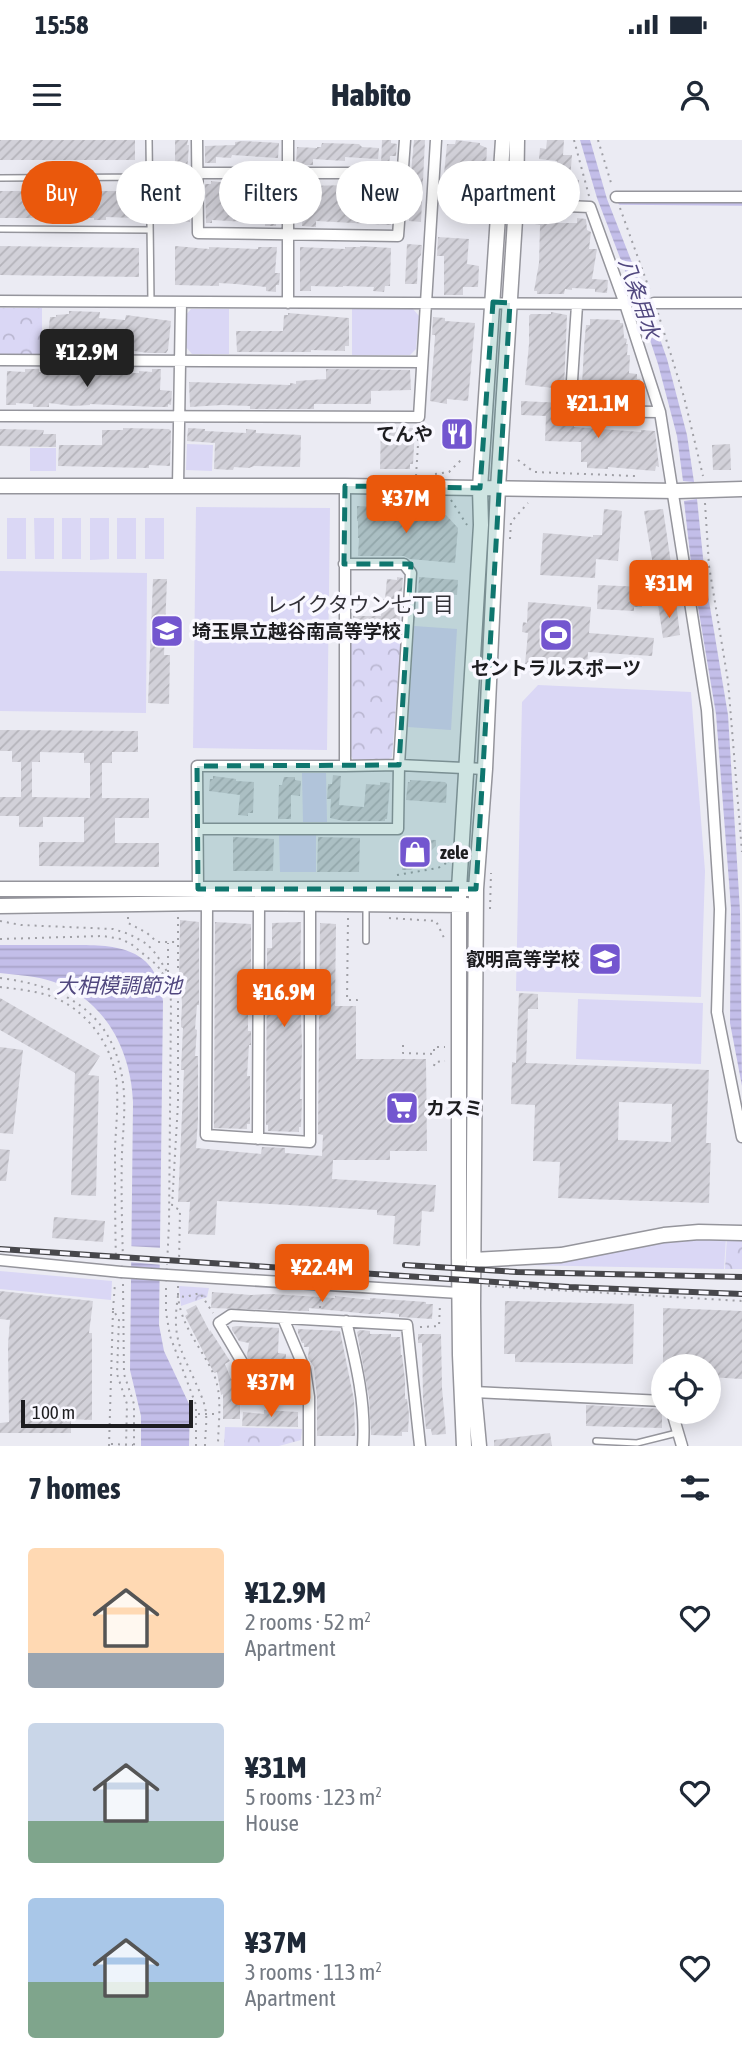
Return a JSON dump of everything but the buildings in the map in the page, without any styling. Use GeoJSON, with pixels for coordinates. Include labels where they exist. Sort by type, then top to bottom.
{"type":"FeatureCollection","features":[{"type":"Feature","properties":{"kind":"street"},"geometry":{"type":"LineString","coordinates":[[197,140],[197,161]]}},
{"type":"Feature","properties":{"kind":"street"},"geometry":{"type":"LineString","coordinates":[[289,140],[289,161]]}},
{"type":"Feature","properties":{"kind":"street"},"geometry":{"type":"LineString","coordinates":[[404,161],[405,140]]}},
{"type":"Feature","properties":{"kind":"street"},"geometry":{"type":"LineString","coordinates":[[0,416],[419,417],[436,140]]}},
{"type":"Feature","properties":{"kind":"street"},"geometry":{"type":"LineString","coordinates":[[464,1446],[459,1293],[459,889],[481,525],[480,488],[503,140]]}},
{"type":"Feature","properties":{"kind":"street"},"geometry":{"type":"LineString","coordinates":[[517,140],[517,161]]}},
{"type":"Feature","properties":{"kind":"street"},"geometry":{"type":"LineString","coordinates":[[616,197],[742,197]]}},
{"type":"Feature","properties":{"kind":"street"},"geometry":{"type":"LineString","coordinates":[[580,207],[590,208],[625,304],[660,412],[678,491],[707,710],[720,909],[717,1012],[742,1137]]}},
{"type":"Feature","properties":{"kind":"street"},"geometry":{"type":"LineString","coordinates":[[198,224],[198,233],[398,236],[399,224]]}},
{"type":"Feature","properties":{"kind":"street"},"geometry":{"type":"LineString","coordinates":[[288,224],[288,303]]}},
{"type":"Feature","properties":{"kind":"street"},"geometry":{"type":"LineString","coordinates":[[479,1446],[474,1392],[473,1260],[476,889],[515,224]]}},
{"type":"Feature","properties":{"kind":"street"},"geometry":{"type":"LineString","coordinates":[[0,301],[625,304]]}},
{"type":"Feature","properties":{"kind":"street"},"geometry":{"type":"LineString","coordinates":[[178,486],[181,302]]}},
{"type":"Feature","properties":{"kind":"street"},"geometry":{"type":"LineString","coordinates":[[654,303],[742,303]]}},
{"type":"Feature","properties":{"kind":"street"},"geometry":{"type":"LineString","coordinates":[[577,305],[570,411],[660,412]]}},
{"type":"Feature","properties":{"kind":"street"},"geometry":{"type":"LineString","coordinates":[[0,360],[422,362]]}},
{"type":"Feature","properties":{"kind":"street"},"geometry":{"type":"LineString","coordinates":[[0,486],[345,486],[678,491],[742,489]]}},
{"type":"Feature","properties":{"kind":"street"},"geometry":{"type":"LineString","coordinates":[[345,486],[345,766]]}},
{"type":"Feature","properties":{"kind":"street"},"geometry":{"type":"LineString","coordinates":[[198,829],[398,829],[399,765],[411,573],[404,564],[344,564]]}},
{"type":"Feature","properties":{"kind":"street"},"geometry":{"type":"LineString","coordinates":[[198,889],[197,765],[399,765],[485,769]]}},
{"type":"Feature","properties":{"kind":"street"},"geometry":{"type":"LineString","coordinates":[[0,889],[476,889]]}},
{"type":"Feature","properties":{"kind":"street"},"geometry":{"type":"LineString","coordinates":[[0,906],[207,903],[476,905]]}},
{"type":"Feature","properties":{"kind":"street"},"geometry":{"type":"LineString","coordinates":[[207,903],[206,1135],[310,1142],[310,905]]}},
{"type":"Feature","properties":{"kind":"street"},"geometry":{"type":"LineString","coordinates":[[258,1139],[259,903]]}},
{"type":"Feature","properties":{"kind":"street"},"geometry":{"type":"LineString","coordinates":[[473,1260],[561,1255],[699,1232],[742,1233]]}},
{"type":"Feature","properties":{"kind":"street"},"geometry":{"type":"LineString","coordinates":[[0,1261],[171,1277],[459,1293]]}},
{"type":"Feature","properties":{"kind":"street"},"geometry":{"type":"LineString","coordinates":[[309,1398],[248,1396],[242,1362],[219,1323],[231,1315],[407,1325],[420,1446]]}},
{"type":"Feature","properties":{"kind":"street"},"geometry":{"type":"LineString","coordinates":[[283,1318],[305,1370],[309,1398],[309,1446]]}},
{"type":"Feature","properties":{"kind":"street"},"geometry":{"type":"LineString","coordinates":[[346,1321],[363,1403],[363,1446]]}},
{"type":"Feature","properties":{"kind":"street"},"geometry":{"type":"LineString","coordinates":[[474,1392],[651,1400]]}},
{"type":"Feature","properties":{"kind":"street"},"geometry":{"type":"LineString","coordinates":[[675,1424],[682,1446]]}},
{"type":"Feature","properties":{"kind":"lane"},"geometry":{"type":"LineString","coordinates":[[149,140],[150,161]]}},
{"type":"Feature","properties":{"kind":"lane"},"geometry":{"type":"LineString","coordinates":[[0,178],[116,177]]}},
{"type":"Feature","properties":{"kind":"lane"},"geometry":{"type":"LineString","coordinates":[[150,224],[151,302]]}},
{"type":"Feature","properties":{"kind":"lane"},"geometry":{"type":"LineString","coordinates":[[0,229],[150,230]]}},
{"type":"Feature","properties":{"kind":"lane"},"geometry":{"type":"LineString","coordinates":[[366,904],[366,940]]}},
{"type":"Feature","properties":{"kind":"lane"},"geometry":{"type":"LineString","coordinates":[[596,1441],[637,1443],[677,1433]]}},
{"type":"Feature","properties":{"kind":"path"},"geometry":{"type":"LineString","coordinates":[[574,140],[587,186],[590,208]]}},
{"type":"Feature","properties":{"kind":"path"},"geometry":{"type":"LineString","coordinates":[[598,140],[684,397],[703,474],[709,566],[728,681],[742,852]]}},
{"type":"Feature","properties":{"kind":"path"},"geometry":{"type":"LineString","coordinates":[[416,487],[419,417]]}},
{"type":"Feature","properties":{"kind":"path"},"geometry":{"type":"LineString","coordinates":[[518,460],[534,472],[646,477]]}},
{"type":"Feature","properties":{"kind":"path"},"geometry":{"type":"LineString","coordinates":[[449,498],[468,528]]}},
{"type":"Feature","properties":{"kind":"path"},"geometry":{"type":"LineString","coordinates":[[509,549],[510,522],[530,501]]}},
{"type":"Feature","properties":{"kind":"path"},"geometry":{"type":"LineString","coordinates":[[389,876],[438,868],[449,862]]}},
{"type":"Feature","properties":{"kind":"path"},"geometry":{"type":"LineString","coordinates":[[490,913],[491,864]]}},
{"type":"Feature","properties":{"kind":"path"},"geometry":{"type":"LineString","coordinates":[[128,916],[128,923],[157,942],[178,942]]}},
{"type":"Feature","properties":{"kind":"path"},"geometry":{"type":"LineString","coordinates":[[178,916],[178,1103],[172,1206],[180,1210],[166,1311],[177,1358],[194,1395],[197,1415],[196,1446]]}},
{"type":"Feature","properties":{"kind":"path"},"geometry":{"type":"LineString","coordinates":[[348,917],[347,1000],[357,1000],[357,1004]]}},
{"type":"Feature","properties":{"kind":"path"},"geometry":{"type":"LineString","coordinates":[[0,921],[22,925],[113,929],[147,944],[168,972]]}},
{"type":"Feature","properties":{"kind":"path"},"geometry":{"type":"LineString","coordinates":[[0,939],[103,936],[121,939],[152,961],[168,982]]}},
{"type":"Feature","properties":{"kind":"path"},"geometry":{"type":"LineString","coordinates":[[168,943],[171,1001],[171,1277]]}},
{"type":"Feature","properties":{"kind":"path"},"geometry":{"type":"LineString","coordinates":[[0,978],[43,985],[79,1003],[106,1032],[120,1067],[124,1094],[121,1197],[124,1374],[134,1404],[134,1445],[108,1445],[113,1310],[121,1271],[115,1179],[117,1086],[113,1066],[103,1039],[71,1006],[53,997],[0,987]]}},
{"type":"Feature","properties":{"kind":"path"},"geometry":{"type":"LineString","coordinates":[[403,1045],[403,1053],[434,1054]]}},
{"type":"Feature","properties":{"kind":"path"},"geometry":{"type":"LineString","coordinates":[[446,1046],[434,1047],[434,1064],[446,1061]]}},
{"type":"Feature","properties":{"kind":"path"},"geometry":{"type":"LineString","coordinates":[[320,1320],[322,1284]]}},
{"type":"Feature","properties":{"kind":"path"},"geometry":{"type":"LineString","coordinates":[[482,1286],[742,1301]]}},
{"type":"Feature","properties":{"kind":"path"},"geometry":{"type":"LineString","coordinates":[[178,1296],[200,1293],[219,1323]]}},
{"type":"Feature","properties":{"kind":"path"},"geometry":{"type":"LineString","coordinates":[[178,1296],[175,1332],[178,1346],[203,1399],[206,1414],[205,1446]]}},
{"type":"Feature","properties":{"kind":"path"},"geometry":{"type":"LineString","coordinates":[[178,1296],[179,1311],[184,1323],[215,1377],[219,1401],[218,1446]]}},
{"type":"Feature","properties":{"kind":"path"},"geometry":{"type":"LineString","coordinates":[[408,1327],[439,1326],[440,1300]]}},
{"type":"Feature","properties":{"kind":"path"},"geometry":{"type":"LineString","coordinates":[[113,1310],[119,1319],[117,1367],[119,1383],[127,1404],[126,1445]]}},
{"type":"Feature","properties":{"kind":"path"},"geometry":{"type":"LineString","coordinates":[[197,1415],[218,1415]]}},
{"type":"Feature","properties":{"kind":"highlighted area"},"geometry":{"type":"Polygon","coordinates":[[[493,302],[510,303],[476,889],[198,889],[197,766],[399,765],[411,564],[344,564],[345,486],[480,488],[493,302]]]}},
{"type":"Feature","properties":{"kind":"green space"},"geometry":{"type":"Polygon","coordinates":[[[0,308],[42,308],[42,355],[0,355],[0,308]]]}},
{"type":"Feature","properties":{"kind":"green space"},"geometry":{"type":"Polygon","coordinates":[[[191,309],[229,309],[229,354],[192,354],[186,347],[186,315],[191,309]]]}},
{"type":"Feature","properties":{"kind":"green space"},"geometry":{"type":"Polygon","coordinates":[[[352,309],[413,309],[419,316],[416,349],[410,355],[352,355],[352,309]]]}},
{"type":"Feature","properties":{"kind":"green space"},"geometry":{"type":"Polygon","coordinates":[[[187,444],[213,445],[212,471],[186,470],[187,444]]]}},
{"type":"Feature","properties":{"kind":"green space"},"geometry":{"type":"Polygon","coordinates":[[[30,448],[56,448],[56,471],[30,471],[30,448]]]}},
{"type":"Feature","properties":{"kind":"green space"},"geometry":{"type":"Polygon","coordinates":[[[196,507],[330,508],[327,750],[193,748],[196,507]]]}},
{"type":"Feature","properties":{"kind":"green space"},"geometry":{"type":"Polygon","coordinates":[[[7,518],[26,518],[26,559],[7,559],[7,518]]]}},
{"type":"Feature","properties":{"kind":"green space"},"geometry":{"type":"Polygon","coordinates":[[[34,518],[54,518],[54,559],[35,559],[34,518]]]}},
{"type":"Feature","properties":{"kind":"green space"},"geometry":{"type":"Polygon","coordinates":[[[62,518],[81,518],[81,559],[62,559],[62,518]]]}},
{"type":"Feature","properties":{"kind":"green space"},"geometry":{"type":"Polygon","coordinates":[[[90,518],[109,518],[109,559],[90,560],[90,518]]]}},
{"type":"Feature","properties":{"kind":"green space"},"geometry":{"type":"Polygon","coordinates":[[[117,518],[136,518],[136,559],[117,559],[117,518]]]}},
{"type":"Feature","properties":{"kind":"green space"},"geometry":{"type":"Polygon","coordinates":[[[145,518],[164,518],[164,559],[145,559],[145,518]]]}},
{"type":"Feature","properties":{"kind":"green space"},"geometry":{"type":"Polygon","coordinates":[[[0,571],[147,573],[146,713],[0,711],[0,571]]]}},
{"type":"Feature","properties":{"kind":"green space"},"geometry":{"type":"Polygon","coordinates":[[[414,626],[457,629],[451,730],[408,727],[414,626]]]}},
{"type":"Feature","properties":{"kind":"green space"},"geometry":{"type":"Polygon","coordinates":[[[350,639],[401,640],[392,757],[386,761],[354,761],[351,756],[350,639]]]}},
{"type":"Feature","properties":{"kind":"green space"},"geometry":{"type":"Polygon","coordinates":[[[538,685],[691,692],[705,871],[701,997],[516,991],[522,702],[538,685]]]}},
{"type":"Feature","properties":{"kind":"green space"},"geometry":{"type":"Polygon","coordinates":[[[302,773],[326,773],[327,822],[303,822],[302,773]]]}},
{"type":"Feature","properties":{"kind":"green space"},"geometry":{"type":"Polygon","coordinates":[[[279,834],[316,834],[316,872],[280,872],[279,834]]]}},
{"type":"Feature","properties":{"kind":"green space"},"geometry":{"type":"Polygon","coordinates":[[[0,894],[324,894],[376,899],[0,899],[0,894]]]}},
{"type":"Feature","properties":{"kind":"green space"},"geometry":{"type":"Polygon","coordinates":[[[578,999],[703,1003],[701,1064],[576,1059],[578,999]]]}},
{"type":"Feature","properties":{"kind":"green space"},"geometry":{"type":"Polygon","coordinates":[[[726,1237],[724,1269],[522,1265],[579,1257],[648,1242],[726,1237]]]}},
{"type":"Feature","properties":{"kind":"green space"},"geometry":{"type":"Polygon","coordinates":[[[727,1237],[742,1237],[742,1269],[725,1269],[727,1237]]]}},
{"type":"Feature","properties":{"kind":"green space"},"geometry":{"type":"Polygon","coordinates":[[[0,1271],[112,1281],[111,1300],[0,1289],[0,1271]]]}},
{"type":"Feature","properties":{"kind":"green space"},"geometry":{"type":"Polygon","coordinates":[[[179,1286],[209,1288],[207,1297],[181,1306],[179,1286]]]}},
{"type":"Feature","properties":{"kind":"green space"},"geometry":{"type":"Polygon","coordinates":[[[225,1427],[302,1429],[301,1440],[279,1446],[224,1446],[225,1427]]]}},
{"type":"Feature","properties":{"kind":"water","name":"八条用水"},"geometry":{"type":"Polygon","coordinates":[[[580,140],[590,140],[607,199],[667,359],[687,435],[694,482],[683,481],[677,436],[658,364],[597,198],[580,140]]]}},
{"type":"Feature","properties":{"kind":"water"},"geometry":{"type":"Polygon","coordinates":[[[697,499],[705,577],[728,715],[740,911],[742,1086],[730,1023],[731,908],[716,714],[692,571],[684,501],[697,499]]]}},
{"type":"Feature","properties":{"kind":"water","name":"大相模調節池"},"geometry":{"type":"Polygon","coordinates":[[[0,945],[115,947],[141,958],[159,982],[163,1001],[159,1325],[164,1351],[190,1406],[189,1446],[141,1446],[141,1416],[130,1370],[133,1102],[121,1046],[101,1014],[72,990],[41,978],[0,973],[0,945]]]}},
{"type":"Feature","properties":{"kind":"pier"},"geometry":{"type":"Polygon","coordinates":[[[128,1246],[164,1248],[163,1265],[128,1262],[128,1246]]]}},
{"type":"Feature","properties":{"kind":"waterway"},"geometry":{"type":"LineString","coordinates":[[620,203],[742,204]]}},
{"type":"Feature","properties":{"kind":"railway"},"geometry":{"type":"LineString","coordinates":[[0,1249],[569,1287],[742,1294]]}},
{"type":"Feature","properties":{"kind":"railway"},"geometry":{"type":"LineString","coordinates":[[405,1265],[517,1272],[742,1277]]}},
{"type":"Feature","properties":{"kind":"place","name":"てんや"},"geometry":{"type":"Point","coordinates":[457,434]}},
{"type":"Feature","properties":{"kind":"place","name":"埼玉県立越谷南高等学校"},"geometry":{"type":"Point","coordinates":[167,631]}},
{"type":"Feature","properties":{"kind":"place","name":"セントラルスポーツ"},"geometry":{"type":"Point","coordinates":[556,635]}},
{"type":"Feature","properties":{"kind":"place","name":"zele"},"geometry":{"type":"Point","coordinates":[415,852]}},
{"type":"Feature","properties":{"kind":"place","name":"叡明高等学校"},"geometry":{"type":"Point","coordinates":[605,959]}},
{"type":"Feature","properties":{"kind":"place","name":"カスミ"},"geometry":{"type":"Point","coordinates":[402,1108]}},
{"type":"Feature","properties":{"kind":"district","name":"レイクタウン七丁目"},"geometry":{"type":"Point","coordinates":[360,604]}}]}
